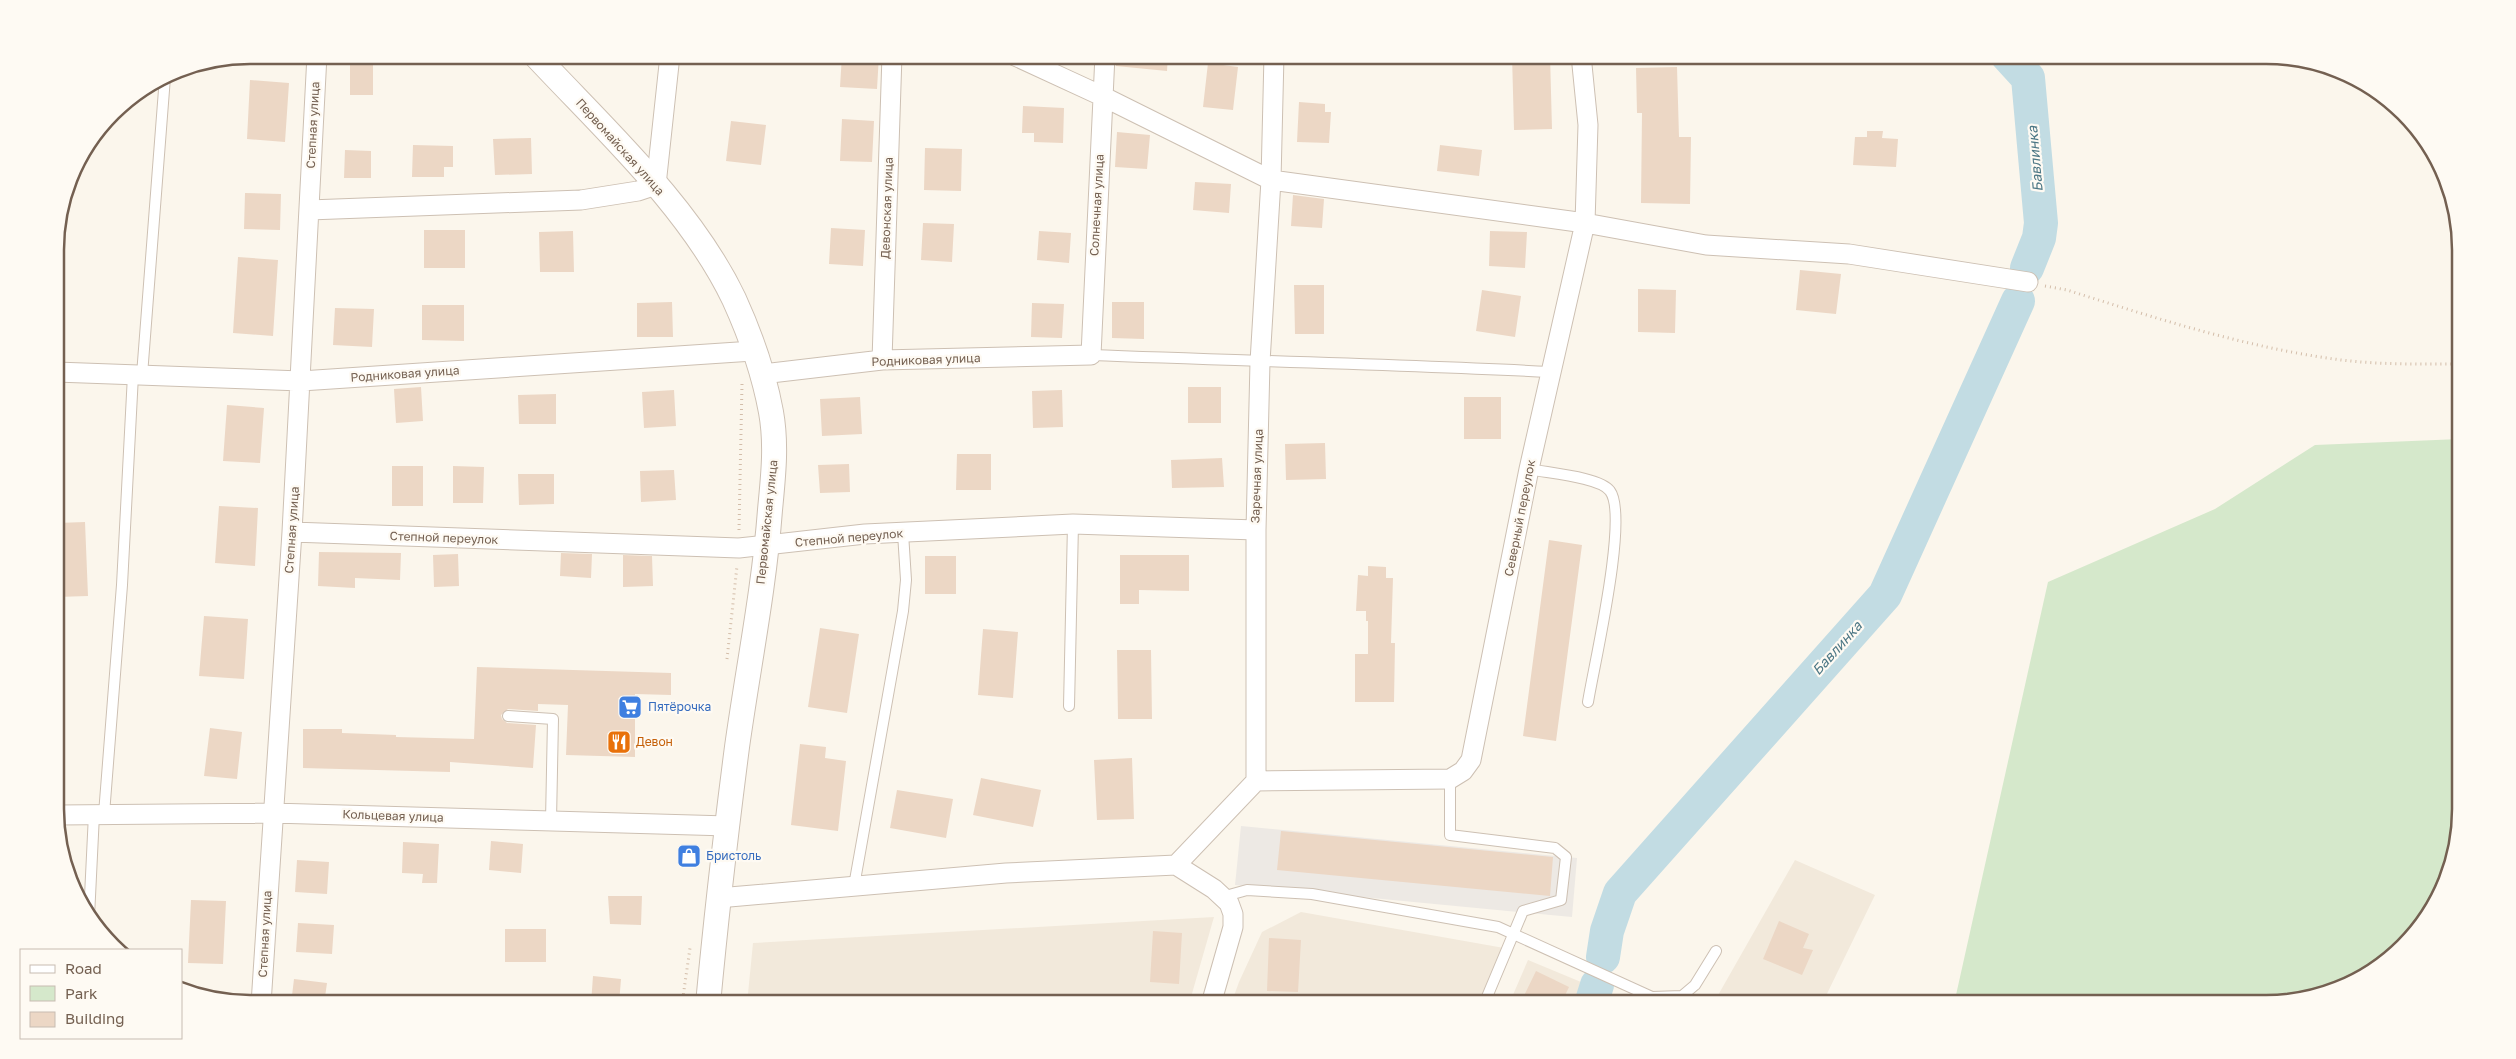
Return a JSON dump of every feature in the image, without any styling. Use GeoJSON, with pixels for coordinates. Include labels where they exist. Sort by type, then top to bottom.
{"type":"FeatureCollection","features":[{"type":"Feature","properties":{"kind":"street","name":"Степная улица"},"geometry":{"type":"LineString","coordinates":[[262,995],[301,381],[317,64]]}},
{"type":"Feature","properties":{"kind":"street","name":"Первомайская улица"},"geometry":{"type":"LineString","coordinates":[[543,64],[656,186],[710,258],[734,299],[747,352],[762,374],[771,414],[774,460],[767,546],[737,747],[718,898],[709,995]]}},
{"type":"Feature","properties":{"kind":"street"},"geometry":{"type":"LineString","coordinates":[[309,210],[582,200],[638,191],[656,186],[669,64]]}},
{"type":"Feature","properties":{"kind":"street","name":"Девонская улица"},"geometry":{"type":"LineString","coordinates":[[882,360],[892,64]]}},
{"type":"Feature","properties":{"kind":"street"},"geometry":{"type":"LineString","coordinates":[[1032,64],[1102,96],[1271,180],[1585,223],[1706,245],[1849,254],[2028,282]]}},
{"type":"Feature","properties":{"kind":"street","name":"Солнечная улица"},"geometry":{"type":"LineString","coordinates":[[1091,355],[1104,64]]}},
{"type":"Feature","properties":{"kind":"street","name":"Заречная улица"},"geometry":{"type":"LineString","coordinates":[[1256,781],[1256,530],[1260,362],[1271,180],[1274,64]]}},
{"type":"Feature","properties":{"kind":"street","name":"Северный переулок"},"geometry":{"type":"LineString","coordinates":[[1450,779],[1463,771],[1471,760],[1550,372],[1585,223],[1588,125],[1582,64]]}},
{"type":"Feature","properties":{"kind":"street","name":"Родниковая улица"},"geometry":{"type":"LineString","coordinates":[[64,372],[301,381],[747,352]]}},
{"type":"Feature","properties":{"kind":"street","name":"Родниковая улица"},"geometry":{"type":"LineString","coordinates":[[762,374],[882,360],[1091,355]]}},
{"type":"Feature","properties":{"kind":"street","name":"Степной переулок"},"geometry":{"type":"LineString","coordinates":[[292,532],[739,548],[865,534],[1072,524],[1256,530]]}},
{"type":"Feature","properties":{"kind":"street"},"geometry":{"type":"LineString","coordinates":[[1176,865],[1256,781],[1450,779]]}},
{"type":"Feature","properties":{"kind":"street","name":"Кольцевая улица"},"geometry":{"type":"LineString","coordinates":[[64,814],[272,813],[728,826]]}},
{"type":"Feature","properties":{"kind":"street"},"geometry":{"type":"LineString","coordinates":[[718,898],[1006,873],[1176,865],[1218,893],[1229,903],[1233,914],[1234,927],[1213,995]]}},
{"type":"Feature","properties":{"kind":"lane"},"geometry":{"type":"LineString","coordinates":[[91,905],[122,585],[138,375],[164,85]]}},
{"type":"Feature","properties":{"kind":"lane"},"geometry":{"type":"LineString","coordinates":[[1091,355],[1260,362],[1389,364],[1550,372]]}},
{"type":"Feature","properties":{"kind":"lane"},"geometry":{"type":"LineString","coordinates":[[1530,469],[1598,482],[1609,490],[1616,504],[1613,559],[1588,702]]}},
{"type":"Feature","properties":{"kind":"lane"},"geometry":{"type":"LineString","coordinates":[[1069,706],[1072,524]]}},
{"type":"Feature","properties":{"kind":"lane"},"geometry":{"type":"LineString","coordinates":[[854,886],[904,612],[906,580],[903,533]]}},
{"type":"Feature","properties":{"kind":"lane"},"geometry":{"type":"LineString","coordinates":[[508,716],[554,719],[551,821]]}},
{"type":"Feature","properties":{"kind":"lane"},"geometry":{"type":"LineString","coordinates":[[1450,779],[1450,836],[1555,848],[1566,857],[1561,900],[1522,911],[1488,995]]}},
{"type":"Feature","properties":{"kind":"lane"},"geometry":{"type":"LineString","coordinates":[[1218,893],[1247,890],[1312,894],[1498,927],[1648,995]]}},
{"type":"Feature","properties":{"kind":"lane"},"geometry":{"type":"LineString","coordinates":[[1683,995],[1695,984],[1716,951]]}},
{"type":"Feature","properties":{"kind":"path"},"geometry":{"type":"LineString","coordinates":[[2028,282],[2067,290],[2217,336],[2327,358],[2394,364],[2452,364]]}},
{"type":"Feature","properties":{"kind":"path"},"geometry":{"type":"LineString","coordinates":[[726,667],[739,548],[747,352]]}},
{"type":"Feature","properties":{"kind":"shaded area"},"geometry":{"type":"Polygon","coordinates":[[[1241,826],[1577,858],[1572,917],[1235,885],[1241,826]]]}},
{"type":"Feature","properties":{"kind":"shaded area"},"geometry":{"type":"Polygon","coordinates":[[[1795,860],[1875,895],[1826,995],[1718,995],[1795,860]]]}},
{"type":"Feature","properties":{"kind":"shaded area"},"geometry":{"type":"Polygon","coordinates":[[[1301,912],[1504,948],[1483,995],[1234,995],[1262,932],[1301,912]]]}},
{"type":"Feature","properties":{"kind":"shaded area"},"geometry":{"type":"Polygon","coordinates":[[[1214,917],[1192,995],[748,995],[753,943],[1214,917]]]}},
{"type":"Feature","properties":{"kind":"shaded area"},"geometry":{"type":"Polygon","coordinates":[[[1528,960],[1612,995],[1513,995],[1528,960]]]}},
{"type":"Feature","properties":{"kind":"green space"},"geometry":{"type":"Polygon","coordinates":[[[2452,439],[2452,821],[2449,845],[2442,869],[2433,891],[2421,912],[2398,941],[2369,964],[2337,981],[2302,992],[2278,995],[1956,995],[2048,582],[2215,509],[2315,445],[2452,439]]]}},
{"type":"Feature","properties":{"kind":"building"},"geometry":{"type":"Polygon","coordinates":[[[350,64],[373,64],[373,95],[350,95],[350,64]]]}},
{"type":"Feature","properties":{"kind":"building"},"geometry":{"type":"Polygon","coordinates":[[[841,64],[878,64],[877,89],[840,87],[841,64]]]}},
{"type":"Feature","properties":{"kind":"building"},"geometry":{"type":"Polygon","coordinates":[[[1116,64],[1167,64],[1167,71],[1116,66],[1116,64]]]}},
{"type":"Feature","properties":{"kind":"building"},"geometry":{"type":"Polygon","coordinates":[[[1208,64],[1238,67],[1233,110],[1203,107],[1208,64]]]}},
{"type":"Feature","properties":{"kind":"building"},"geometry":{"type":"Polygon","coordinates":[[[1512,64],[1550,64],[1552,129],[1514,130],[1512,64]]]}},
{"type":"Feature","properties":{"kind":"building"},"geometry":{"type":"Polygon","coordinates":[[[1677,67],[1679,137],[1691,137],[1690,204],[1641,203],[1642,113],[1637,113],[1636,68],[1677,67]]]}},
{"type":"Feature","properties":{"kind":"building"},"geometry":{"type":"Polygon","coordinates":[[[250,80],[289,83],[285,142],[247,139],[250,80]]]}},
{"type":"Feature","properties":{"kind":"building"},"geometry":{"type":"Polygon","coordinates":[[[1299,102],[1325,104],[1325,112],[1331,112],[1329,143],[1297,142],[1299,102]]]}},
{"type":"Feature","properties":{"kind":"building"},"geometry":{"type":"Polygon","coordinates":[[[1023,106],[1064,108],[1063,143],[1034,142],[1034,133],[1022,133],[1023,106]]]}},
{"type":"Feature","properties":{"kind":"building"},"geometry":{"type":"Polygon","coordinates":[[[842,119],[874,121],[872,162],[840,161],[842,119]]]}},
{"type":"Feature","properties":{"kind":"building"},"geometry":{"type":"Polygon","coordinates":[[[731,121],[766,125],[761,165],[726,161],[731,121]]]}},
{"type":"Feature","properties":{"kind":"building"},"geometry":{"type":"Polygon","coordinates":[[[1867,131],[1883,131],[1882,138],[1898,139],[1896,167],[1853,165],[1855,137],[1867,137],[1867,131]]]}},
{"type":"Feature","properties":{"kind":"building"},"geometry":{"type":"Polygon","coordinates":[[[1117,132],[1150,135],[1147,169],[1115,167],[1117,132]]]}},
{"type":"Feature","properties":{"kind":"building"},"geometry":{"type":"Polygon","coordinates":[[[531,138],[532,174],[495,175],[493,139],[531,138]]]}},
{"type":"Feature","properties":{"kind":"building"},"geometry":{"type":"Polygon","coordinates":[[[413,145],[453,146],[453,167],[444,167],[444,177],[412,177],[413,145]]]}},
{"type":"Feature","properties":{"kind":"building"},"geometry":{"type":"Polygon","coordinates":[[[1440,145],[1482,150],[1479,176],[1437,171],[1440,145]]]}},
{"type":"Feature","properties":{"kind":"building"},"geometry":{"type":"Polygon","coordinates":[[[925,148],[962,149],[961,191],[924,190],[925,148]]]}},
{"type":"Feature","properties":{"kind":"building"},"geometry":{"type":"Polygon","coordinates":[[[345,150],[371,151],[371,178],[344,178],[345,150]]]}},
{"type":"Feature","properties":{"kind":"building"},"geometry":{"type":"Polygon","coordinates":[[[1195,182],[1231,184],[1229,213],[1193,210],[1195,182]]]}},
{"type":"Feature","properties":{"kind":"building"},"geometry":{"type":"Polygon","coordinates":[[[245,193],[281,194],[280,230],[244,229],[245,193]]]}},
{"type":"Feature","properties":{"kind":"building"},"geometry":{"type":"Polygon","coordinates":[[[1293,195],[1324,199],[1322,228],[1291,226],[1293,195]]]}},
{"type":"Feature","properties":{"kind":"building"},"geometry":{"type":"Polygon","coordinates":[[[923,223],[954,224],[952,262],[921,260],[923,223]]]}},
{"type":"Feature","properties":{"kind":"building"},"geometry":{"type":"Polygon","coordinates":[[[831,228],[865,230],[863,266],[829,264],[831,228]]]}},
{"type":"Feature","properties":{"kind":"building"},"geometry":{"type":"Polygon","coordinates":[[[424,230],[465,230],[465,268],[424,268],[424,230]]]}},
{"type":"Feature","properties":{"kind":"building"},"geometry":{"type":"Polygon","coordinates":[[[573,231],[574,272],[540,272],[539,232],[573,231]]]}},
{"type":"Feature","properties":{"kind":"building"},"geometry":{"type":"Polygon","coordinates":[[[1039,231],[1071,233],[1069,263],[1037,260],[1039,231]]]}},
{"type":"Feature","properties":{"kind":"building"},"geometry":{"type":"Polygon","coordinates":[[[1490,231],[1527,232],[1525,268],[1489,266],[1490,231]]]}},
{"type":"Feature","properties":{"kind":"building"},"geometry":{"type":"Polygon","coordinates":[[[238,257],[278,260],[273,336],[233,333],[238,257]]]}},
{"type":"Feature","properties":{"kind":"building"},"geometry":{"type":"Polygon","coordinates":[[[1800,270],[1841,274],[1836,314],[1796,310],[1800,270]]]}},
{"type":"Feature","properties":{"kind":"building"},"geometry":{"type":"Polygon","coordinates":[[[1294,285],[1324,285],[1324,334],[1295,334],[1294,285]]]}},
{"type":"Feature","properties":{"kind":"building"},"geometry":{"type":"Polygon","coordinates":[[[1638,289],[1676,290],[1675,333],[1638,332],[1638,289]]]}},
{"type":"Feature","properties":{"kind":"building"},"geometry":{"type":"Polygon","coordinates":[[[1482,290],[1521,296],[1515,337],[1476,331],[1482,290]]]}},
{"type":"Feature","properties":{"kind":"building"},"geometry":{"type":"Polygon","coordinates":[[[672,302],[673,337],[637,337],[637,303],[672,302]]]}},
{"type":"Feature","properties":{"kind":"building"},"geometry":{"type":"Polygon","coordinates":[[[1112,302],[1144,302],[1144,339],[1112,338],[1112,302]]]}},
{"type":"Feature","properties":{"kind":"building"},"geometry":{"type":"Polygon","coordinates":[[[1032,303],[1064,304],[1062,338],[1031,337],[1032,303]]]}},
{"type":"Feature","properties":{"kind":"building"},"geometry":{"type":"Polygon","coordinates":[[[422,305],[464,305],[464,341],[422,340],[422,305]]]}},
{"type":"Feature","properties":{"kind":"building"},"geometry":{"type":"Polygon","coordinates":[[[335,308],[374,309],[372,347],[333,345],[335,308]]]}},
{"type":"Feature","properties":{"kind":"building"},"geometry":{"type":"Polygon","coordinates":[[[421,387],[423,421],[396,423],[394,389],[421,387]]]}},
{"type":"Feature","properties":{"kind":"building"},"geometry":{"type":"Polygon","coordinates":[[[1188,387],[1221,387],[1221,423],[1188,423],[1188,387]]]}},
{"type":"Feature","properties":{"kind":"building"},"geometry":{"type":"Polygon","coordinates":[[[674,390],[676,426],[644,428],[642,392],[674,390]]]}},
{"type":"Feature","properties":{"kind":"building"},"geometry":{"type":"Polygon","coordinates":[[[1062,390],[1063,427],[1033,428],[1032,391],[1062,390]]]}},
{"type":"Feature","properties":{"kind":"building"},"geometry":{"type":"Polygon","coordinates":[[[556,394],[556,424],[519,424],[518,395],[556,394]]]}},
{"type":"Feature","properties":{"kind":"building"},"geometry":{"type":"Polygon","coordinates":[[[860,397],[862,434],[822,436],[820,399],[860,397]]]}},
{"type":"Feature","properties":{"kind":"building"},"geometry":{"type":"Polygon","coordinates":[[[1464,397],[1501,397],[1501,439],[1464,439],[1464,397]]]}},
{"type":"Feature","properties":{"kind":"building"},"geometry":{"type":"Polygon","coordinates":[[[227,405],[264,408],[260,463],[223,461],[227,405]]]}},
{"type":"Feature","properties":{"kind":"building"},"geometry":{"type":"Polygon","coordinates":[[[1325,443],[1326,479],[1286,480],[1285,444],[1325,443]]]}},
{"type":"Feature","properties":{"kind":"building"},"geometry":{"type":"Polygon","coordinates":[[[957,454],[991,454],[991,490],[956,490],[957,454]]]}},
{"type":"Feature","properties":{"kind":"building"},"geometry":{"type":"Polygon","coordinates":[[[1222,458],[1224,487],[1172,488],[1171,460],[1222,458]]]}},
{"type":"Feature","properties":{"kind":"building"},"geometry":{"type":"Polygon","coordinates":[[[849,464],[850,492],[820,493],[818,465],[849,464]]]}},
{"type":"Feature","properties":{"kind":"building"},"geometry":{"type":"Polygon","coordinates":[[[392,466],[423,466],[423,506],[392,506],[392,466]]]}},
{"type":"Feature","properties":{"kind":"building"},"geometry":{"type":"Polygon","coordinates":[[[453,466],[484,467],[483,503],[453,503],[453,466]]]}},
{"type":"Feature","properties":{"kind":"building"},"geometry":{"type":"Polygon","coordinates":[[[674,470],[676,500],[641,502],[640,471],[674,470]]]}},
{"type":"Feature","properties":{"kind":"building"},"geometry":{"type":"Polygon","coordinates":[[[518,474],[554,474],[554,504],[519,505],[518,474]]]}},
{"type":"Feature","properties":{"kind":"building"},"geometry":{"type":"Polygon","coordinates":[[[219,506],[258,508],[255,566],[215,563],[219,506]]]}},
{"type":"Feature","properties":{"kind":"building"},"geometry":{"type":"Polygon","coordinates":[[[85,522],[88,596],[64,597],[64,523],[85,522]]]}},
{"type":"Feature","properties":{"kind":"building"},"geometry":{"type":"Polygon","coordinates":[[[1549,540],[1582,545],[1556,741],[1523,736],[1549,540]]]}},
{"type":"Feature","properties":{"kind":"building"},"geometry":{"type":"Polygon","coordinates":[[[319,552],[401,553],[400,580],[355,578],[355,588],[318,586],[319,552]]]}},
{"type":"Feature","properties":{"kind":"building"},"geometry":{"type":"Polygon","coordinates":[[[561,553],[592,554],[591,578],[560,576],[561,553]]]}},
{"type":"Feature","properties":{"kind":"building"},"geometry":{"type":"Polygon","coordinates":[[[458,554],[459,586],[434,587],[433,555],[458,554]]]}},
{"type":"Feature","properties":{"kind":"building"},"geometry":{"type":"Polygon","coordinates":[[[623,555],[652,556],[653,586],[623,587],[623,555]]]}},
{"type":"Feature","properties":{"kind":"building"},"geometry":{"type":"Polygon","coordinates":[[[1120,555],[1189,555],[1189,591],[1139,590],[1139,604],[1120,604],[1120,555]]]}},
{"type":"Feature","properties":{"kind":"building"},"geometry":{"type":"Polygon","coordinates":[[[925,556],[956,556],[956,594],[925,594],[925,556]]]}},
{"type":"Feature","properties":{"kind":"building"},"geometry":{"type":"Polygon","coordinates":[[[1368,566],[1386,567],[1386,578],[1393,578],[1391,643],[1395,643],[1394,702],[1355,702],[1355,654],[1368,654],[1368,621],[1366,621],[1366,611],[1356,611],[1358,575],[1368,576],[1368,566]]]}},
{"type":"Feature","properties":{"kind":"building"},"geometry":{"type":"Polygon","coordinates":[[[204,616],[248,619],[244,679],[199,676],[204,616]]]}},
{"type":"Feature","properties":{"kind":"building"},"geometry":{"type":"Polygon","coordinates":[[[820,628],[859,634],[847,713],[808,707],[820,628]]]}},
{"type":"Feature","properties":{"kind":"building"},"geometry":{"type":"Polygon","coordinates":[[[983,629],[1018,632],[1013,698],[978,695],[983,629]]]}},
{"type":"Feature","properties":{"kind":"building"},"geometry":{"type":"Polygon","coordinates":[[[1117,650],[1151,650],[1152,719],[1118,719],[1117,650]]]}},
{"type":"Feature","properties":{"kind":"building"},"geometry":{"type":"Polygon","coordinates":[[[477,667],[671,673],[671,695],[635,694],[635,757],[566,755],[568,705],[538,704],[538,711],[508,709],[501,715],[502,719],[507,723],[536,725],[533,768],[450,762],[450,772],[303,768],[303,729],[342,729],[342,733],[396,735],[396,737],[474,739],[477,667]]]}},
{"type":"Feature","properties":{"kind":"building"},"geometry":{"type":"Polygon","coordinates":[[[210,728],[242,732],[237,779],[204,776],[210,728]]]}},
{"type":"Feature","properties":{"kind":"building"},"geometry":{"type":"Polygon","coordinates":[[[800,744],[826,747],[825,758],[846,761],[838,831],[791,825],[800,744]]]}},
{"type":"Feature","properties":{"kind":"building"},"geometry":{"type":"Polygon","coordinates":[[[1132,758],[1134,819],[1097,820],[1094,760],[1132,758]]]}},
{"type":"Feature","properties":{"kind":"building"},"geometry":{"type":"Polygon","coordinates":[[[981,778],[1041,790],[1033,827],[973,815],[981,778]]]}},
{"type":"Feature","properties":{"kind":"building"},"geometry":{"type":"Polygon","coordinates":[[[897,790],[953,799],[946,838],[890,828],[897,790]]]}},
{"type":"Feature","properties":{"kind":"building"},"geometry":{"type":"Polygon","coordinates":[[[1281,831],[1553,857],[1550,896],[1277,870],[1281,831]]]}},
{"type":"Feature","properties":{"kind":"building"},"geometry":{"type":"Polygon","coordinates":[[[491,841],[523,844],[521,873],[489,870],[491,841]]]}},
{"type":"Feature","properties":{"kind":"building"},"geometry":{"type":"Polygon","coordinates":[[[403,842],[439,844],[437,883],[422,883],[423,874],[402,873],[403,842]]]}},
{"type":"Feature","properties":{"kind":"building"},"geometry":{"type":"Polygon","coordinates":[[[297,860],[329,862],[327,894],[295,892],[297,860]]]}},
{"type":"Feature","properties":{"kind":"building"},"geometry":{"type":"Polygon","coordinates":[[[608,896],[642,896],[641,925],[610,924],[608,896]]]}},
{"type":"Feature","properties":{"kind":"building"},"geometry":{"type":"Polygon","coordinates":[[[191,900],[226,901],[223,964],[188,963],[191,900]]]}},
{"type":"Feature","properties":{"kind":"building"},"geometry":{"type":"Polygon","coordinates":[[[1779,921],[1809,934],[1803,948],[1813,950],[1802,975],[1763,959],[1779,921]]]}},
{"type":"Feature","properties":{"kind":"building"},"geometry":{"type":"Polygon","coordinates":[[[298,923],[334,925],[332,954],[296,952],[298,923]]]}},
{"type":"Feature","properties":{"kind":"building"},"geometry":{"type":"Polygon","coordinates":[[[505,929],[546,929],[546,962],[505,962],[505,929]]]}},
{"type":"Feature","properties":{"kind":"building"},"geometry":{"type":"Polygon","coordinates":[[[1153,931],[1182,933],[1179,984],[1150,982],[1153,931]]]}},
{"type":"Feature","properties":{"kind":"building"},"geometry":{"type":"Polygon","coordinates":[[[1269,938],[1301,940],[1298,992],[1267,991],[1269,938]]]}},
{"type":"Feature","properties":{"kind":"building"},"geometry":{"type":"Polygon","coordinates":[[[1536,971],[1569,987],[1565,995],[1524,995],[1536,971]]]}},
{"type":"Feature","properties":{"kind":"building"},"geometry":{"type":"Polygon","coordinates":[[[593,976],[621,979],[620,995],[592,995],[593,976]]]}},
{"type":"Feature","properties":{"kind":"building"},"geometry":{"type":"Polygon","coordinates":[[[294,979],[327,983],[325,995],[292,995],[294,979]]]}},
{"type":"Feature","properties":{"kind":"waterway","name":"Бавлинка"},"geometry":{"type":"LineString","coordinates":[[2015,64],[2028,78],[2041,223],[2039,238],[2027,268]]}},
{"type":"Feature","properties":{"kind":"waterway","name":"Бавлинка"},"geometry":{"type":"LineString","coordinates":[[1603,957],[1607,931],[1620,893],[1885,595],[2018,301]]}},
{"type":"Feature","properties":{"kind":"waterway","name":"Бавлинка"},"geometry":{"type":"LineString","coordinates":[[1594,995],[1597,985]]}},
{"type":"Feature","properties":{"kind":"place","name":"Пятёрочка"},"geometry":{"type":"Point","coordinates":[630,707]}},
{"type":"Feature","properties":{"kind":"place","name":"Девон"},"geometry":{"type":"Point","coordinates":[619,742]}},
{"type":"Feature","properties":{"kind":"place","name":"Бристоль"},"geometry":{"type":"Point","coordinates":[689,856]}}]}
